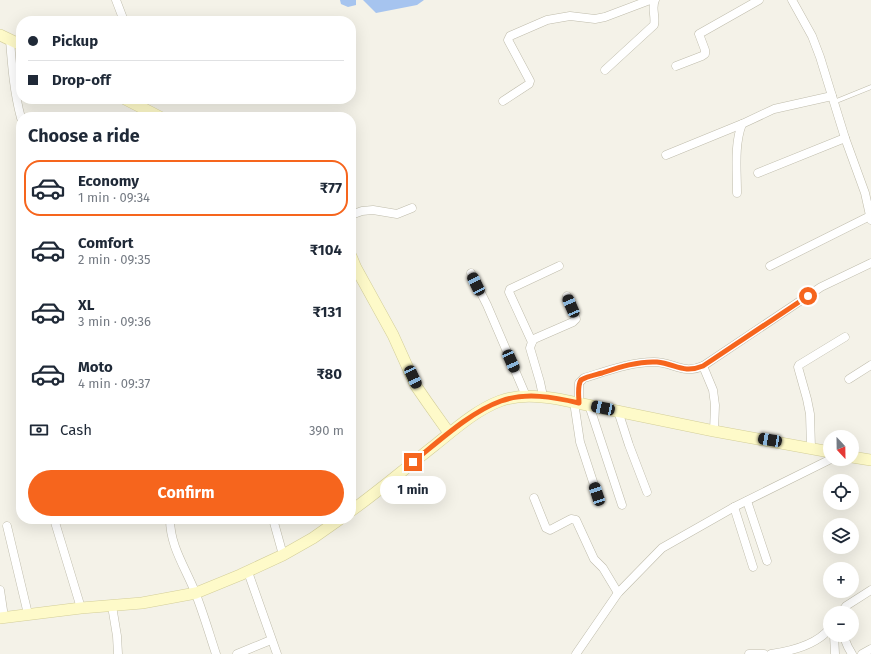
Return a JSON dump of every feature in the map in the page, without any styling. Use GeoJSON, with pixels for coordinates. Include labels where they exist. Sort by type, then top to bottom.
{"type":"FeatureCollection","features":[{"type":"Feature","properties":{"kind":"street"},"geometry":{"type":"LineString","coordinates":[[116,0],[122,16]]}},
{"type":"Feature","properties":{"kind":"street"},"geometry":{"type":"LineString","coordinates":[[503,101],[530,82],[508,40],[510,36],[547,20],[561,16],[594,19],[605,17],[650,0]]}},
{"type":"Feature","properties":{"kind":"street"},"geometry":{"type":"LineString","coordinates":[[605,70],[654,25],[655,20],[653,8],[655,0]]}},
{"type":"Feature","properties":{"kind":"street"},"geometry":{"type":"LineString","coordinates":[[676,66],[705,54],[699,34],[759,0]]}},
{"type":"Feature","properties":{"kind":"street"},"geometry":{"type":"LineString","coordinates":[[770,266],[870,218],[865,193],[845,138],[812,36],[792,0]]}},
{"type":"Feature","properties":{"kind":"street"},"geometry":{"type":"LineString","coordinates":[[0,35],[16,43]]}},
{"type":"Feature","properties":{"kind":"street"},"geometry":{"type":"LineString","coordinates":[[10,40],[16,100]]}},
{"type":"Feature","properties":{"kind":"street"},"geometry":{"type":"LineString","coordinates":[[666,155],[742,124],[774,109],[833,99]]}},
{"type":"Feature","properties":{"kind":"street"},"geometry":{"type":"LineString","coordinates":[[143,104],[154,112]]}},
{"type":"Feature","properties":{"kind":"street"},"geometry":{"type":"LineString","coordinates":[[737,193],[738,145],[742,124]]}},
{"type":"Feature","properties":{"kind":"street"},"geometry":{"type":"LineString","coordinates":[[758,173],[845,138]]}},
{"type":"Feature","properties":{"kind":"street"},"geometry":{"type":"LineString","coordinates":[[356,213],[373,210],[397,214],[412,208]]}},
{"type":"Feature","properties":{"kind":"street"},"geometry":{"type":"LineString","coordinates":[[597,494],[580,442],[581,403],[579,383],[581,380],[621,367],[642,363],[656,362],[670,364],[687,370],[696,369],[703,366],[821,287],[871,263]]}},
{"type":"Feature","properties":{"kind":"street"},"geometry":{"type":"LineString","coordinates":[[532,342],[509,292],[510,289],[559,266]]}},
{"type":"Feature","properties":{"kind":"street"},"geometry":{"type":"LineString","coordinates":[[356,268],[393,335],[416,386],[449,433]]}},
{"type":"Feature","properties":{"kind":"street"},"geometry":{"type":"LineString","coordinates":[[471,273],[487,305],[526,396]]}},
{"type":"Feature","properties":{"kind":"street"},"geometry":{"type":"LineString","coordinates":[[543,396],[530,348],[534,339],[575,320],[575,315],[567,296]]}},
{"type":"Feature","properties":{"kind":"street"},"geometry":{"type":"LineString","coordinates":[[812,448],[810,414],[798,367],[845,337]]}},
{"type":"Feature","properties":{"kind":"street"},"geometry":{"type":"LineString","coordinates":[[849,378],[871,365]]}},
{"type":"Feature","properties":{"kind":"street"},"geometry":{"type":"LineString","coordinates":[[703,366],[713,390],[714,430]]}},
{"type":"Feature","properties":{"kind":"street"},"geometry":{"type":"LineString","coordinates":[[356,507],[449,433],[477,413],[501,401],[526,396],[543,396],[823,450]]}},
{"type":"Feature","properties":{"kind":"street"},"geometry":{"type":"LineString","coordinates":[[581,403],[622,505]]}},
{"type":"Feature","properties":{"kind":"street"},"geometry":{"type":"LineString","coordinates":[[618,411],[647,492]]}},
{"type":"Feature","properties":{"kind":"street"},"geometry":{"type":"LineString","coordinates":[[859,458],[871,460]]}},
{"type":"Feature","properties":{"kind":"street"},"geometry":{"type":"LineString","coordinates":[[576,654],[618,593],[662,548],[734,507],[823,463]]}},
{"type":"Feature","properties":{"kind":"street"},"geometry":{"type":"LineString","coordinates":[[534,498],[546,528],[550,530],[572,519],[576,520],[594,559],[603,568],[618,593]]}},
{"type":"Feature","properties":{"kind":"street"},"geometry":{"type":"LineString","coordinates":[[746,501],[766,561]]}},
{"type":"Feature","properties":{"kind":"street"},"geometry":{"type":"LineString","coordinates":[[734,507],[752,567]]}},
{"type":"Feature","properties":{"kind":"street"},"geometry":{"type":"LineString","coordinates":[[56,524],[81,608]]}},
{"type":"Feature","properties":{"kind":"street"},"geometry":{"type":"LineString","coordinates":[[170,524],[171,536],[174,546],[196,593],[216,654]]}},
{"type":"Feature","properties":{"kind":"street"},"geometry":{"type":"LineString","coordinates":[[274,524],[283,555]]}},
{"type":"Feature","properties":{"kind":"street"},"geometry":{"type":"LineString","coordinates":[[0,590],[2,617],[142,603],[196,593],[248,572],[283,555],[313,538],[333,524]]}},
{"type":"Feature","properties":{"kind":"street"},"geometry":{"type":"LineString","coordinates":[[7,526],[28,614]]}},
{"type":"Feature","properties":{"kind":"street"},"geometry":{"type":"LineString","coordinates":[[248,572],[277,654]]}},
{"type":"Feature","properties":{"kind":"street"},"geometry":{"type":"LineString","coordinates":[[846,606],[871,590]]}},
{"type":"Feature","properties":{"kind":"street"},"geometry":{"type":"LineString","coordinates":[[112,606],[117,636],[118,654]]}},
{"type":"Feature","properties":{"kind":"street"},"geometry":{"type":"LineString","coordinates":[[771,654],[782,653],[813,643],[823,636]]}},
{"type":"Feature","properties":{"kind":"street"},"geometry":{"type":"LineString","coordinates":[[237,654],[271,640]]}},
{"type":"Feature","properties":{"kind":"street"},"geometry":{"type":"LineString","coordinates":[[834,642],[835,654]]}},
{"type":"Feature","properties":{"kind":"street"},"geometry":{"type":"LineString","coordinates":[[846,642],[852,654]]}},
{"type":"Feature","properties":{"kind":"street"},"geometry":{"type":"LineString","coordinates":[[862,654],[871,649]]}},
{"type":"Feature","properties":{"kind":"street"},"geometry":{"type":"LineString","coordinates":[[749,654],[764,654]]}},
{"type":"Feature","properties":{"kind":"lane"},"geometry":{"type":"LineString","coordinates":[[833,99],[871,87]]}},
{"type":"Feature","properties":{"kind":"water"},"geometry":{"type":"Polygon","coordinates":[[[340,0],[356,0],[356,5],[348,7],[341,4],[340,0]]]}},
{"type":"Feature","properties":{"kind":"water"},"geometry":{"type":"Polygon","coordinates":[[[363,0],[424,0],[417,5],[376,13],[363,0]]]}},
{"type":"Feature","properties":{"kind":"route"},"geometry":{"type":"LineString","coordinates":[[413,462],[477,413],[501,401],[516,397],[543,396],[579,403],[579,383],[581,380],[627,365],[656,362],[670,364],[687,370],[696,369],[703,366],[808,296]]}}]}
